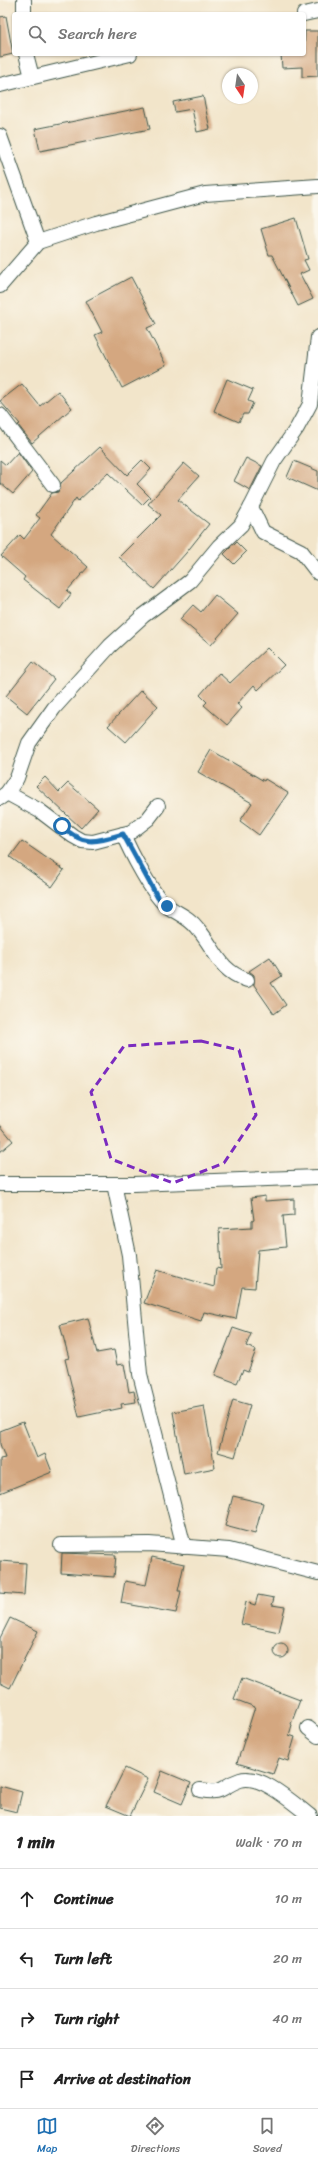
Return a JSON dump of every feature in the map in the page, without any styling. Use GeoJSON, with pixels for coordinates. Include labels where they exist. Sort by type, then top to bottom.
{"type":"FeatureCollection","features":[{"type":"Feature","properties":{"kind":"street"},"geometry":{"type":"LineString","coordinates":[[24,0],[24,12]]}},
{"type":"Feature","properties":{"kind":"street"},"geometry":{"type":"LineString","coordinates":[[306,14],[318,11]]}},
{"type":"Feature","properties":{"kind":"street"},"geometry":{"type":"LineString","coordinates":[[26,56],[32,78]]}},
{"type":"Feature","properties":{"kind":"street"},"geometry":{"type":"LineString","coordinates":[[0,85],[122,56]]}},
{"type":"Feature","properties":{"kind":"street"},"geometry":{"type":"LineString","coordinates":[[0,136],[38,242]]}},
{"type":"Feature","properties":{"kind":"street"},"geometry":{"type":"LineString","coordinates":[[0,286],[38,242],[96,223],[205,194],[318,186]]}},
{"type":"Feature","properties":{"kind":"street"},"geometry":{"type":"LineString","coordinates":[[158,806],[142,824],[131,832],[93,842],[82,841],[40,811],[3,795],[17,778],[29,743],[54,708],[110,646],[143,616],[190,581],[218,546],[240,526],[274,461],[297,428],[310,404],[318,337]]}},
{"type":"Feature","properties":{"kind":"street"},"geometry":{"type":"LineString","coordinates":[[0,415],[53,485]]}},
{"type":"Feature","properties":{"kind":"street"},"geometry":{"type":"LineString","coordinates":[[251,507],[263,532],[301,550],[318,573]]}},
{"type":"Feature","properties":{"kind":"street"},"geometry":{"type":"LineString","coordinates":[[123,834],[158,898],[167,906],[190,920],[210,944],[222,964],[234,975],[247,980]]}},
{"type":"Feature","properties":{"kind":"street"},"geometry":{"type":"LineString","coordinates":[[0,1184],[114,1184],[318,1177]]}},
{"type":"Feature","properties":{"kind":"street"},"geometry":{"type":"LineString","coordinates":[[114,1184],[129,1256],[140,1374],[184,1547]]}},
{"type":"Feature","properties":{"kind":"street"},"geometry":{"type":"LineString","coordinates":[[60,1545],[149,1544],[229,1550],[318,1573]]}},
{"type":"Feature","properties":{"kind":"street"},"geometry":{"type":"LineString","coordinates":[[200,1790],[217,1792],[241,1780],[267,1784],[310,1816]]}},
{"type":"Feature","properties":{"kind":"highlighted area"},"geometry":{"type":"Polygon","coordinates":[[[201,1041],[239,1050],[256,1115],[224,1163],[173,1183],[111,1159],[91,1092],[124,1046],[201,1041]]]}},
{"type":"Feature","properties":{"kind":"building"},"geometry":{"type":"Polygon","coordinates":[[[6,16],[12,54],[0,57],[0,17],[6,16]]]}},
{"type":"Feature","properties":{"kind":"building"},"geometry":{"type":"Polygon","coordinates":[[[306,31],[318,31],[318,76],[302,77],[302,67],[282,68],[281,56],[306,56],[306,31]]]}},
{"type":"Feature","properties":{"kind":"building"},"geometry":{"type":"Polygon","coordinates":[[[203,96],[210,129],[197,132],[192,109],[175,112],[173,102],[203,96]]]}},
{"type":"Feature","properties":{"kind":"building"},"geometry":{"type":"Polygon","coordinates":[[[145,107],[150,129],[40,151],[35,129],[145,107]]]}},
{"type":"Feature","properties":{"kind":"building"},"geometry":{"type":"Polygon","coordinates":[[[296,218],[308,259],[304,260],[309,270],[300,274],[313,299],[298,306],[272,255],[269,255],[261,229],[296,218]]]}},
{"type":"Feature","properties":{"kind":"building"},"geometry":{"type":"Polygon","coordinates":[[[131,277],[156,324],[147,328],[166,365],[122,388],[95,335],[102,332],[86,301],[131,277]]]}},
{"type":"Feature","properties":{"kind":"building"},"geometry":{"type":"Polygon","coordinates":[[[227,379],[253,390],[248,401],[253,403],[248,414],[243,414],[239,422],[214,411],[227,379]]]}},
{"type":"Feature","properties":{"kind":"building"},"geometry":{"type":"Polygon","coordinates":[[[22,384],[40,406],[58,391],[72,408],[32,443],[18,425],[20,424],[0,401],[22,384]]]}},
{"type":"Feature","properties":{"kind":"building"},"geometry":{"type":"Polygon","coordinates":[[[100,447],[127,475],[142,460],[151,469],[137,484],[150,497],[142,505],[108,473],[78,501],[76,498],[51,534],[88,567],[67,591],[71,594],[60,609],[23,580],[25,577],[1,556],[20,535],[24,539],[40,518],[36,515],[52,493],[58,492],[61,483],[100,447]]]}},
{"type":"Feature","properties":{"kind":"building"},"geometry":{"type":"Polygon","coordinates":[[[18,452],[32,472],[13,494],[0,483],[0,460],[6,465],[18,452]]]}},
{"type":"Feature","properties":{"kind":"building"},"geometry":{"type":"Polygon","coordinates":[[[246,458],[262,466],[250,490],[234,481],[246,458]]]}},
{"type":"Feature","properties":{"kind":"building"},"geometry":{"type":"Polygon","coordinates":[[[294,461],[318,471],[318,491],[287,477],[294,461]]]}},
{"type":"Feature","properties":{"kind":"building"},"geometry":{"type":"Polygon","coordinates":[[[184,463],[199,476],[178,500],[209,524],[154,589],[119,557],[161,515],[148,504],[184,463]]]}},
{"type":"Feature","properties":{"kind":"building"},"geometry":{"type":"Polygon","coordinates":[[[236,542],[246,552],[234,564],[224,554],[236,542]]]}},
{"type":"Feature","properties":{"kind":"building"},"geometry":{"type":"Polygon","coordinates":[[[215,595],[238,614],[211,645],[180,619],[193,605],[201,612],[215,595]]]}},
{"type":"Feature","properties":{"kind":"building"},"geometry":{"type":"Polygon","coordinates":[[[267,648],[284,665],[258,690],[254,685],[237,704],[242,708],[227,725],[204,705],[207,702],[200,695],[219,673],[230,683],[267,648]]]}},
{"type":"Feature","properties":{"kind":"building"},"geometry":{"type":"Polygon","coordinates":[[[33,662],[54,679],[27,713],[6,696],[33,662]]]}},
{"type":"Feature","properties":{"kind":"building"},"geometry":{"type":"Polygon","coordinates":[[[141,690],[158,706],[126,742],[108,726],[141,690]]]}},
{"type":"Feature","properties":{"kind":"building"},"geometry":{"type":"Polygon","coordinates":[[[211,750],[264,781],[265,779],[288,793],[259,835],[240,821],[252,803],[198,772],[211,750]]]}},
{"type":"Feature","properties":{"kind":"building"},"geometry":{"type":"Polygon","coordinates":[[[45,777],[59,792],[68,783],[98,809],[81,828],[36,786],[45,777]]]}},
{"type":"Feature","properties":{"kind":"building"},"geometry":{"type":"Polygon","coordinates":[[[22,841],[64,870],[52,887],[10,857],[22,841]]]}},
{"type":"Feature","properties":{"kind":"building"},"geometry":{"type":"Polygon","coordinates":[[[270,957],[282,976],[271,983],[286,1005],[274,1014],[254,985],[254,975],[249,971],[270,957]]]}},
{"type":"Feature","properties":{"kind":"building"},"geometry":{"type":"Polygon","coordinates":[[[0,1125],[13,1141],[0,1152],[0,1125]]]}},
{"type":"Feature","properties":{"kind":"building"},"geometry":{"type":"Polygon","coordinates":[[[265,1196],[265,1201],[294,1199],[294,1215],[283,1216],[286,1247],[258,1250],[255,1288],[242,1287],[236,1319],[204,1312],[201,1321],[144,1303],[157,1270],[214,1287],[216,1268],[221,1269],[219,1229],[252,1227],[252,1221],[254,1220],[251,1198],[265,1196]]]}},
{"type":"Feature","properties":{"kind":"building"},"geometry":{"type":"Polygon","coordinates":[[[88,1318],[97,1353],[114,1350],[117,1365],[124,1364],[129,1392],[134,1391],[136,1402],[121,1404],[122,1408],[79,1417],[65,1359],[69,1358],[60,1325],[88,1318]]]}},
{"type":"Feature","properties":{"kind":"building"},"geometry":{"type":"Polygon","coordinates":[[[233,1328],[251,1334],[246,1346],[256,1350],[248,1372],[243,1370],[237,1383],[215,1375],[233,1328]]]}},
{"type":"Feature","properties":{"kind":"building"},"geometry":{"type":"Polygon","coordinates":[[[233,1400],[250,1405],[235,1457],[218,1452],[233,1400]]]}},
{"type":"Feature","properties":{"kind":"building"},"geometry":{"type":"Polygon","coordinates":[[[204,1406],[215,1468],[184,1474],[173,1412],[204,1406]]]}},
{"type":"Feature","properties":{"kind":"building"},"geometry":{"type":"Polygon","coordinates":[[[23,1422],[37,1458],[45,1454],[52,1472],[0,1493],[0,1459],[5,1458],[0,1444],[0,1431],[23,1422]]]}},
{"type":"Feature","properties":{"kind":"building"},"geometry":{"type":"Polygon","coordinates":[[[233,1496],[263,1503],[255,1534],[225,1526],[233,1496]]]}},
{"type":"Feature","properties":{"kind":"building"},"geometry":{"type":"Polygon","coordinates":[[[62,1553],[116,1555],[114,1577],[61,1573],[62,1553]]]}},
{"type":"Feature","properties":{"kind":"building"},"geometry":{"type":"Polygon","coordinates":[[[152,1557],[184,1564],[178,1591],[181,1591],[176,1613],[121,1603],[125,1581],[146,1585],[152,1557]]]}},
{"type":"Feature","properties":{"kind":"building"},"geometry":{"type":"Polygon","coordinates":[[[0,1561],[26,1563],[24,1595],[0,1593],[0,1561]]]}},
{"type":"Feature","properties":{"kind":"building"},"geometry":{"type":"Polygon","coordinates":[[[258,1595],[274,1598],[272,1605],[285,1607],[279,1632],[241,1624],[246,1602],[255,1605],[258,1595]]]}},
{"type":"Feature","properties":{"kind":"building"},"geometry":{"type":"Polygon","coordinates":[[[10,1618],[38,1631],[10,1688],[0,1683],[0,1638],[10,1618]]]}},
{"type":"Feature","properties":{"kind":"building"},"geometry":{"type":"Polygon","coordinates":[[[278,1644],[284,1644],[288,1648],[288,1654],[284,1658],[278,1658],[274,1654],[274,1648],[278,1644]]]}},
{"type":"Feature","properties":{"kind":"building"},"geometry":{"type":"Polygon","coordinates":[[[242,1678],[300,1700],[291,1724],[289,1735],[295,1737],[288,1761],[279,1758],[273,1774],[237,1763],[255,1707],[234,1699],[242,1678]]]}},
{"type":"Feature","properties":{"kind":"building"},"geometry":{"type":"Polygon","coordinates":[[[125,1768],[148,1779],[130,1816],[106,1806],[125,1768]]]}},
{"type":"Feature","properties":{"kind":"building"},"geometry":{"type":"Polygon","coordinates":[[[162,1771],[191,1783],[182,1804],[154,1792],[162,1771]]]}},
{"type":"Feature","properties":{"kind":"building"},"geometry":{"type":"Polygon","coordinates":[[[0,1786],[22,1792],[17,1812],[0,1808],[0,1786]]]}},
{"type":"Feature","properties":{"kind":"route"},"geometry":{"type":"LineString","coordinates":[[62,826],[69,833],[82,841],[93,842],[123,834],[150,886],[158,898],[167,906]]}}]}
